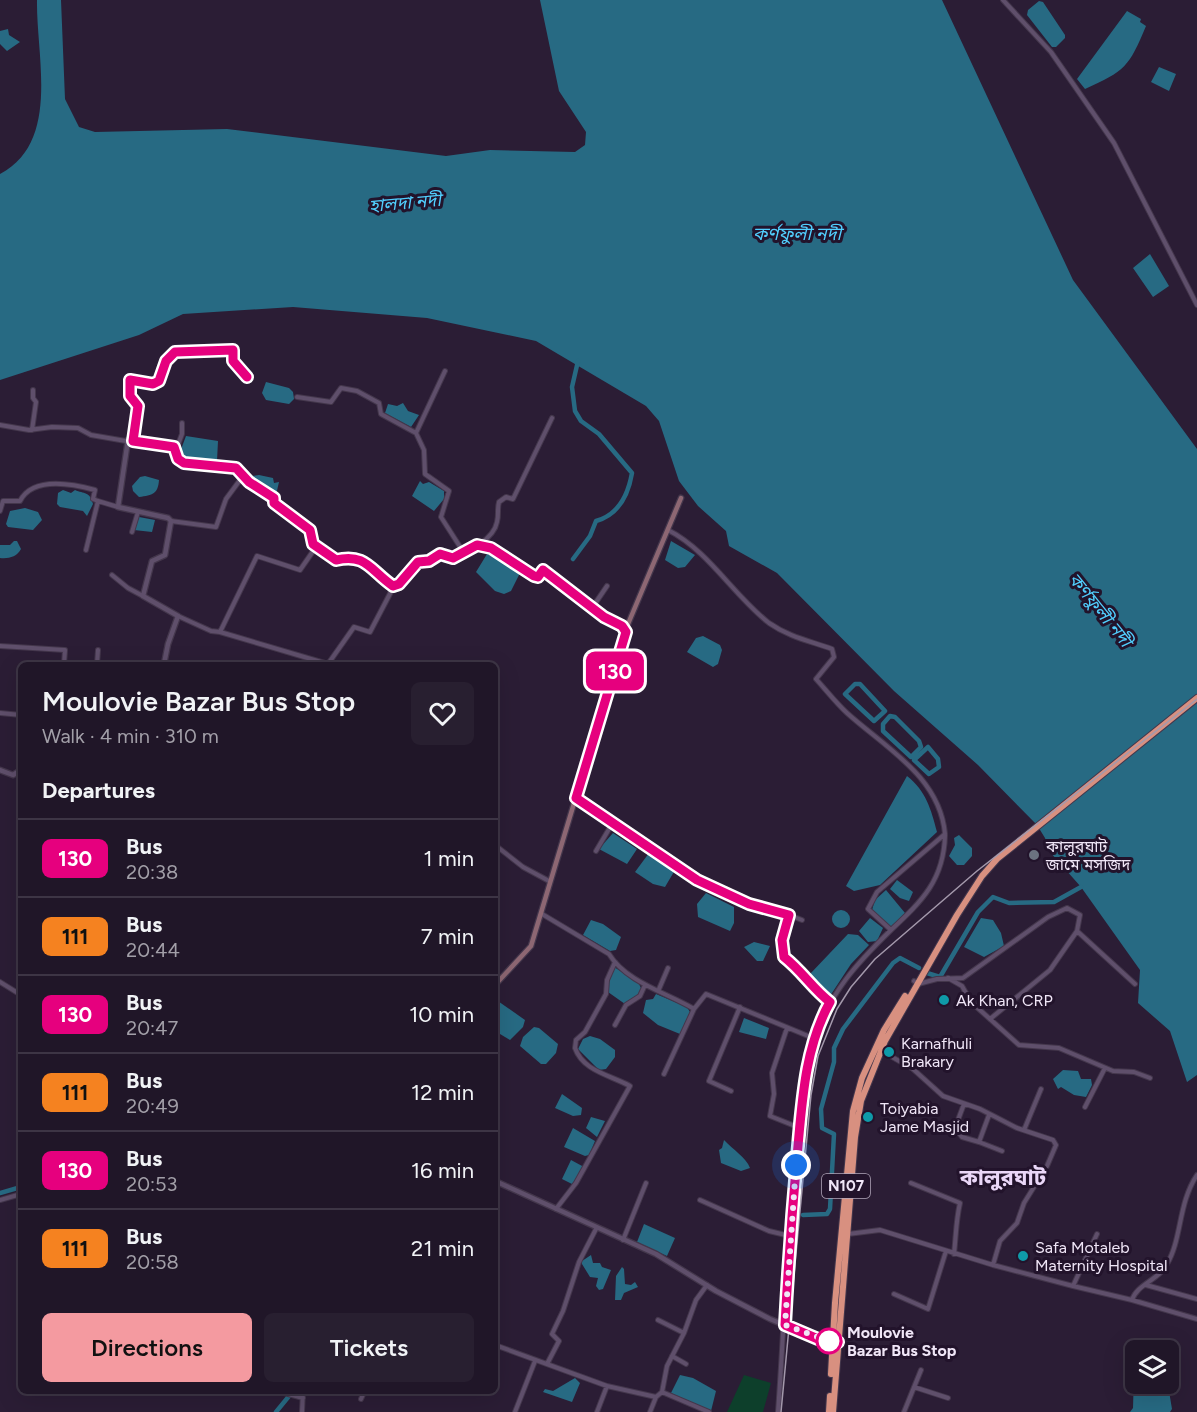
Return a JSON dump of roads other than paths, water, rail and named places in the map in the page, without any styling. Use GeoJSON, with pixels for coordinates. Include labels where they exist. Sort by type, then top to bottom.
{"type":"FeatureCollection","features":[{"type":"Feature","properties":{"kind":"highway","name":"N107"},"geometry":{"type":"LineString","coordinates":[[831,1412],[844,1234],[861,1101],[878,1049],[925,967],[982,876],[997,859],[1197,698]]}},
{"type":"Feature","properties":{"kind":"main road"},"geometry":{"type":"LineString","coordinates":[[498,981],[531,946],[626,632],[681,498]]}},
{"type":"Feature","properties":{"kind":"street"},"geometry":{"type":"LineString","coordinates":[[1003,0],[1051,52],[1114,143],[1197,305]]}},
{"type":"Feature","properties":{"kind":"street"},"geometry":{"type":"LineString","coordinates":[[118,507],[138,406],[130,396],[130,380],[153,384],[159,381],[166,361],[178,351],[233,350],[238,369],[247,377]]}},
{"type":"Feature","properties":{"kind":"street"},"geometry":{"type":"LineString","coordinates":[[416,433],[445,371]]}},
{"type":"Feature","properties":{"kind":"street"},"geometry":{"type":"LineString","coordinates":[[297,397],[331,402],[341,388],[357,391],[379,403],[381,414],[416,433],[424,450],[425,474],[449,491],[441,517],[464,553]]}},
{"type":"Feature","properties":{"kind":"street"},"geometry":{"type":"LineString","coordinates":[[32,430],[36,402],[33,398],[33,390]]}},
{"type":"Feature","properties":{"kind":"street"},"geometry":{"type":"LineString","coordinates":[[329,662],[354,627],[370,632],[394,586],[418,562],[429,561],[440,554],[453,558],[486,539],[495,529],[499,502],[506,497],[513,499],[517,493],[552,418]]}},
{"type":"Feature","properties":{"kind":"street"},"geometry":{"type":"LineString","coordinates":[[182,423],[182,434],[176,450],[178,459],[184,463],[236,468],[258,489],[274,498],[274,503],[310,530],[311,542],[316,548],[336,560],[346,557],[358,558],[394,586]]}},
{"type":"Feature","properties":{"kind":"street"},"geometry":{"type":"LineString","coordinates":[[0,425],[32,430],[52,427],[78,429],[91,435],[171,446],[176,450]]}},
{"type":"Feature","properties":{"kind":"street"},"geometry":{"type":"LineString","coordinates":[[0,511],[3,501],[20,501],[28,491],[57,483],[95,490],[93,499],[118,507],[168,518],[171,521],[216,527],[226,499],[243,476]]}},
{"type":"Feature","properties":{"kind":"street"},"geometry":{"type":"LineString","coordinates":[[86,550],[98,501]]}},
{"type":"Feature","properties":{"kind":"street"},"geometry":{"type":"LineString","coordinates":[[132,532],[138,512]]}},
{"type":"Feature","properties":{"kind":"street"},"geometry":{"type":"LineString","coordinates":[[143,596],[152,561],[165,555],[171,521]]}},
{"type":"Feature","properties":{"kind":"street"},"geometry":{"type":"LineString","coordinates":[[667,530],[699,553],[771,624],[795,639],[832,649],[834,657],[816,679],[845,711],[927,783],[938,804],[945,834],[945,858],[933,884],[857,963],[830,1002],[813,1038],[806,1071],[800,1128],[778,1412]]}},
{"type":"Feature","properties":{"kind":"street"},"geometry":{"type":"LineString","coordinates":[[477,545],[491,548],[534,576],[538,577],[543,570],[592,608],[622,626],[626,632]]}},
{"type":"Feature","properties":{"kind":"street"},"geometry":{"type":"LineString","coordinates":[[220,632],[255,558],[260,556],[300,570],[316,548]]}},
{"type":"Feature","properties":{"kind":"street"},"geometry":{"type":"LineString","coordinates":[[112,575],[128,588],[178,616],[211,631],[321,662]]}},
{"type":"Feature","properties":{"kind":"street"},"geometry":{"type":"LineString","coordinates":[[592,608],[607,586]]}},
{"type":"Feature","properties":{"kind":"street"},"geometry":{"type":"LineString","coordinates":[[164,662],[178,616]]}},
{"type":"Feature","properties":{"kind":"street"},"geometry":{"type":"LineString","coordinates":[[0,646],[65,651],[64,662]]}},
{"type":"Feature","properties":{"kind":"street"},"geometry":{"type":"LineString","coordinates":[[97,662],[98,650]]}},
{"type":"Feature","properties":{"kind":"street"},"geometry":{"type":"LineString","coordinates":[[0,713],[18,715]]}},
{"type":"Feature","properties":{"kind":"street"},"geometry":{"type":"LineString","coordinates":[[0,770],[13,775],[18,772]]}},
{"type":"Feature","properties":{"kind":"street"},"geometry":{"type":"LineString","coordinates":[[576,798],[697,880],[749,904],[802,920]]}},
{"type":"Feature","properties":{"kind":"street"},"geometry":{"type":"LineString","coordinates":[[596,851],[612,824]]}},
{"type":"Feature","properties":{"kind":"street"},"geometry":{"type":"LineString","coordinates":[[891,930],[868,909],[878,892],[945,834]]}},
{"type":"Feature","properties":{"kind":"street"},"geometry":{"type":"LineString","coordinates":[[498,847],[523,867],[549,881]]}},
{"type":"Feature","properties":{"kind":"street"},"geometry":{"type":"LineString","coordinates":[[916,983],[963,978],[1048,917],[1067,908],[1080,915],[1077,931],[1050,970],[990,1019]]}},
{"type":"Feature","properties":{"kind":"street"},"geometry":{"type":"LineString","coordinates":[[542,914],[609,954],[615,962],[645,985],[658,989],[694,1009]]}},
{"type":"Feature","properties":{"kind":"street"},"geometry":{"type":"LineString","coordinates":[[789,915],[782,940],[784,957],[801,970],[820,994],[830,1002]]}},
{"type":"Feature","properties":{"kind":"street"},"geometry":{"type":"LineString","coordinates":[[1077,931],[1135,984]]}},
{"type":"Feature","properties":{"kind":"street"},"geometry":{"type":"LineString","coordinates":[[555,1210],[576,1183],[630,1086],[609,1074],[592,1069],[574,1048],[576,1040],[585,1032],[606,994],[607,980],[615,962]]}},
{"type":"Feature","properties":{"kind":"street"},"geometry":{"type":"LineString","coordinates":[[658,989],[668,968]]}},
{"type":"Feature","properties":{"kind":"street"},"geometry":{"type":"LineString","coordinates":[[948,978],[962,986],[970,1002],[1019,1045],[1059,1048],[1117,1072],[1134,1072],[1150,1078]]}},
{"type":"Feature","properties":{"kind":"street"},"geometry":{"type":"LineString","coordinates":[[0,982],[18,993]]}},
{"type":"Feature","properties":{"kind":"street"},"geometry":{"type":"LineString","coordinates":[[615,1025],[626,1005],[640,996],[645,985]]}},
{"type":"Feature","properties":{"kind":"street"},"geometry":{"type":"LineString","coordinates":[[664,1074],[694,1009],[706,994],[813,1038]]}},
{"type":"Feature","properties":{"kind":"street"},"geometry":{"type":"LineString","coordinates":[[731,1090],[709,1081],[740,1007]]}},
{"type":"Feature","properties":{"kind":"street"},"geometry":{"type":"LineString","coordinates":[[787,1028],[772,1073],[774,1094],[770,1116],[800,1128]]}},
{"type":"Feature","properties":{"kind":"street"},"geometry":{"type":"LineString","coordinates":[[878,1049],[913,1069],[943,1096],[1053,1140],[1056,1145],[1047,1166],[1024,1203],[1017,1223],[1000,1241],[993,1265]]}},
{"type":"Feature","properties":{"kind":"street"},"geometry":{"type":"LineString","coordinates":[[1085,1107],[1105,1068]]}},
{"type":"Feature","properties":{"kind":"street"},"geometry":{"type":"LineString","coordinates":[[1024,1130],[1041,1089]]}},
{"type":"Feature","properties":{"kind":"street"},"geometry":{"type":"LineString","coordinates":[[955,1128],[964,1104]]}},
{"type":"Feature","properties":{"kind":"street"},"geometry":{"type":"LineString","coordinates":[[979,1142],[989,1115]]}},
{"type":"Feature","properties":{"kind":"street"},"geometry":{"type":"LineString","coordinates":[[936,1127],[955,1128],[962,1137],[1002,1151]]}},
{"type":"Feature","properties":{"kind":"street"},"geometry":{"type":"LineString","coordinates":[[1132,1300],[1134,1292],[1146,1285],[1167,1265],[1183,1208],[1197,1175]]}},
{"type":"Feature","properties":{"kind":"street"},"geometry":{"type":"LineString","coordinates":[[498,1182],[596,1229],[656,1254],[707,1285],[785,1325],[835,1342]]}},
{"type":"Feature","properties":{"kind":"street"},"geometry":{"type":"LineString","coordinates":[[623,1240],[646,1183]]}},
{"type":"Feature","properties":{"kind":"street"},"geometry":{"type":"LineString","coordinates":[[911,1184],[960,1203],[956,1216],[958,1230],[954,1254]]}},
{"type":"Feature","properties":{"kind":"street"},"geometry":{"type":"LineString","coordinates":[[0,1200],[18,1195]]}},
{"type":"Feature","properties":{"kind":"street"},"geometry":{"type":"LineString","coordinates":[[700,1200],[769,1231],[790,1236]]}},
{"type":"Feature","properties":{"kind":"street"},"geometry":{"type":"LineString","coordinates":[[547,1364],[559,1341],[552,1334],[563,1311],[567,1291],[596,1229]]}},
{"type":"Feature","properties":{"kind":"street"},"geometry":{"type":"LineString","coordinates":[[844,1234],[880,1230],[993,1265],[1197,1319]]}},
{"type":"Feature","properties":{"kind":"street"},"geometry":{"type":"LineString","coordinates":[[1073,1286],[1097,1234]]}},
{"type":"Feature","properties":{"kind":"street"},"geometry":{"type":"LineString","coordinates":[[894,1294],[928,1309],[946,1251]]}},
{"type":"Feature","properties":{"kind":"street"},"geometry":{"type":"LineString","coordinates":[[650,1412],[656,1396],[662,1392],[666,1370],[684,1333],[696,1300],[707,1285]]}},
{"type":"Feature","properties":{"kind":"street"},"geometry":{"type":"LineString","coordinates":[[1146,1285],[1197,1299]]}},
{"type":"Feature","properties":{"kind":"street"},"geometry":{"type":"LineString","coordinates":[[658,1320],[684,1333]]}},
{"type":"Feature","properties":{"kind":"street"},"geometry":{"type":"LineString","coordinates":[[498,1346],[607,1386],[656,1396]]}},
{"type":"Feature","properties":{"kind":"street"},"geometry":{"type":"LineString","coordinates":[[672,1356],[686,1364]]}},
{"type":"Feature","properties":{"kind":"street"},"geometry":{"type":"LineString","coordinates":[[514,1412],[534,1361]]}},
{"type":"Feature","properties":{"kind":"street"},"geometry":{"type":"LineString","coordinates":[[904,1412],[921,1370]]}},
{"type":"Feature","properties":{"kind":"street"},"geometry":{"type":"LineString","coordinates":[[597,1412],[607,1386]]}},
{"type":"Feature","properties":{"kind":"street"},"geometry":{"type":"LineString","coordinates":[[914,1387],[948,1398]]}},
{"type":"Feature","properties":{"kind":"street"},"geometry":{"type":"LineString","coordinates":[[662,1392],[709,1412]]}},
{"type":"Feature","properties":{"kind":"street"},"geometry":{"type":"LineString","coordinates":[[287,1394],[303,1398]]}},
{"type":"Feature","properties":{"kind":"street"},"geometry":{"type":"LineString","coordinates":[[302,1412],[303,1394]]}},
{"type":"Feature","properties":{"kind":"street"},"geometry":{"type":"LineString","coordinates":[[361,1399],[363,1394]]}},
{"type":"Feature","properties":{"kind":"water","name":"কর্ণফুলী নদী"},"geometry":{"type":"Polygon","coordinates":[[[37,0],[61,0],[65,99],[79,127],[95,132],[227,129],[446,156],[490,150],[575,152],[585,145],[586,132],[559,91],[540,0],[942,0],[1073,280],[1197,449],[1197,1075],[1187,1082],[1170,1031],[1138,1003],[1140,970],[1081,887],[1050,852],[1037,825],[978,765],[894,691],[777,573],[729,546],[726,531],[698,506],[679,481],[659,421],[646,406],[536,341],[427,318],[293,307],[183,314],[139,335],[0,380],[0,174],[19,160],[31,141],[38,120],[41,71],[37,0]]]}},
{"type":"Feature","properties":{"kind":"water"},"geometry":{"type":"Polygon","coordinates":[[[1039,1],[1043,2],[1065,35],[1056,47],[1052,47],[1027,15],[1028,10],[1039,1]]]}},
{"type":"Feature","properties":{"kind":"water"},"geometry":{"type":"Polygon","coordinates":[[[1127,11],[1141,19],[1140,22],[1146,26],[1135,51],[1117,72],[1085,89],[1077,79],[1127,11]]]}},
{"type":"Feature","properties":{"kind":"water"},"geometry":{"type":"Polygon","coordinates":[[[8,29],[9,35],[20,42],[7,51],[0,44],[0,31],[8,29]]]}},
{"type":"Feature","properties":{"kind":"water"},"geometry":{"type":"Polygon","coordinates":[[[1159,67],[1176,74],[1169,91],[1151,82],[1159,67]]]}},
{"type":"Feature","properties":{"kind":"water"},"geometry":{"type":"Polygon","coordinates":[[[1150,254],[1169,286],[1153,297],[1133,268],[1150,254]]]}},
{"type":"Feature","properties":{"kind":"water"},"geometry":{"type":"Polygon","coordinates":[[[266,382],[289,388],[293,392],[294,399],[289,404],[266,400],[262,393],[266,382]]]}},
{"type":"Feature","properties":{"kind":"water"},"geometry":{"type":"Polygon","coordinates":[[[403,403],[408,411],[419,415],[411,427],[385,413],[388,404],[397,406],[403,403]]]}},
{"type":"Feature","properties":{"kind":"water"},"geometry":{"type":"Polygon","coordinates":[[[186,436],[218,441],[217,461],[214,464],[183,460],[180,452],[186,436]]]}},
{"type":"Feature","properties":{"kind":"water"},"geometry":{"type":"Polygon","coordinates":[[[252,476],[273,478],[274,483],[279,482],[276,495],[253,483],[252,476]]]}},
{"type":"Feature","properties":{"kind":"water"},"geometry":{"type":"Polygon","coordinates":[[[140,477],[159,480],[157,488],[151,494],[139,497],[133,491],[132,486],[140,477]]]}},
{"type":"Feature","properties":{"kind":"water"},"geometry":{"type":"Polygon","coordinates":[[[420,481],[423,484],[429,482],[444,491],[444,499],[434,511],[412,496],[420,481]]]}},
{"type":"Feature","properties":{"kind":"water"},"geometry":{"type":"Polygon","coordinates":[[[63,490],[71,493],[75,490],[90,497],[93,504],[87,516],[83,511],[60,507],[57,504],[58,493],[63,490]]]}},
{"type":"Feature","properties":{"kind":"water"},"geometry":{"type":"Polygon","coordinates":[[[25,508],[38,512],[42,520],[33,530],[8,527],[6,524],[10,511],[25,508]]]}},
{"type":"Feature","properties":{"kind":"water"},"geometry":{"type":"Polygon","coordinates":[[[139,517],[155,520],[152,532],[134,530],[139,517]]]}},
{"type":"Feature","properties":{"kind":"water"},"geometry":{"type":"Polygon","coordinates":[[[17,541],[21,549],[19,552],[12,557],[0,558],[0,545],[10,545],[17,541]]]}},
{"type":"Feature","properties":{"kind":"water"},"geometry":{"type":"Polygon","coordinates":[[[671,541],[695,555],[685,567],[678,568],[665,560],[671,541]]]}},
{"type":"Feature","properties":{"kind":"water"},"geometry":{"type":"Polygon","coordinates":[[[487,554],[503,558],[520,573],[511,591],[504,594],[495,591],[476,572],[487,554]]]}},
{"type":"Feature","properties":{"kind":"water"},"geometry":{"type":"Polygon","coordinates":[[[703,636],[720,645],[722,650],[718,664],[713,667],[687,652],[696,638],[703,636]]]}},
{"type":"Feature","properties":{"kind":"water"},"geometry":{"type":"Polygon","coordinates":[[[907,776],[923,794],[937,832],[880,885],[854,891],[846,886],[907,776]]]}},
{"type":"Feature","properties":{"kind":"water"},"geometry":{"type":"Polygon","coordinates":[[[613,833],[637,849],[627,864],[599,849],[613,833]]]}},
{"type":"Feature","properties":{"kind":"water"},"geometry":{"type":"Polygon","coordinates":[[[959,835],[972,848],[972,856],[964,865],[957,865],[949,856],[955,845],[954,838],[959,835]]]}},
{"type":"Feature","properties":{"kind":"water"},"geometry":{"type":"Polygon","coordinates":[[[649,853],[675,870],[665,887],[653,884],[635,872],[649,853]]]}},
{"type":"Feature","properties":{"kind":"water"},"geometry":{"type":"Polygon","coordinates":[[[897,880],[913,892],[909,901],[900,898],[890,889],[897,880]]]}},
{"type":"Feature","properties":{"kind":"water"},"geometry":{"type":"Polygon","coordinates":[[[886,890],[905,913],[891,927],[872,910],[875,900],[886,890]]]}},
{"type":"Feature","properties":{"kind":"water"},"geometry":{"type":"Polygon","coordinates":[[[706,893],[734,907],[734,923],[730,931],[698,917],[697,904],[706,893]]]}},
{"type":"Feature","properties":{"kind":"water"},"geometry":{"type":"Polygon","coordinates":[[[841,910],[847,913],[850,919],[847,925],[841,928],[835,925],[832,919],[835,913],[841,910]]]}},
{"type":"Feature","properties":{"kind":"water"},"geometry":{"type":"Polygon","coordinates":[[[870,918],[883,928],[877,941],[868,942],[859,931],[870,918]]]}},
{"type":"Feature","properties":{"kind":"water"},"geometry":{"type":"Polygon","coordinates":[[[981,918],[993,920],[1001,933],[1004,946],[984,957],[964,947],[981,918]]]}},
{"type":"Feature","properties":{"kind":"water"},"geometry":{"type":"Polygon","coordinates":[[[591,920],[603,924],[621,937],[616,950],[610,951],[583,935],[591,920]]]}},
{"type":"Feature","properties":{"kind":"water"},"geometry":{"type":"Polygon","coordinates":[[[848,934],[858,935],[869,945],[851,964],[830,996],[819,988],[810,974],[848,934]]]}},
{"type":"Feature","properties":{"kind":"water"},"geometry":{"type":"Polygon","coordinates":[[[754,942],[770,946],[763,961],[757,961],[744,947],[754,942]]]}},
{"type":"Feature","properties":{"kind":"water"},"geometry":{"type":"Polygon","coordinates":[[[614,967],[638,982],[642,990],[640,995],[625,1004],[608,992],[607,982],[614,967]]]}},
{"type":"Feature","properties":{"kind":"water"},"geometry":{"type":"Polygon","coordinates":[[[656,994],[687,1007],[690,1012],[680,1034],[658,1025],[643,1013],[646,1000],[653,999],[656,994]]]}},
{"type":"Feature","properties":{"kind":"water"},"geometry":{"type":"Polygon","coordinates":[[[498,1001],[525,1020],[523,1027],[510,1040],[498,1033],[498,1001]]]}},
{"type":"Feature","properties":{"kind":"water"},"geometry":{"type":"Polygon","coordinates":[[[744,1018],[769,1028],[766,1039],[739,1032],[744,1018]]]}},
{"type":"Feature","properties":{"kind":"water"},"geometry":{"type":"Polygon","coordinates":[[[534,1027],[539,1028],[558,1044],[556,1053],[546,1064],[541,1064],[520,1046],[523,1037],[534,1027]]]}},
{"type":"Feature","properties":{"kind":"water"},"geometry":{"type":"Polygon","coordinates":[[[590,1036],[600,1039],[615,1050],[615,1057],[606,1069],[599,1070],[578,1049],[583,1039],[590,1036]]]}},
{"type":"Feature","properties":{"kind":"water"},"geometry":{"type":"Polygon","coordinates":[[[1063,1070],[1078,1071],[1081,1079],[1091,1079],[1092,1085],[1086,1097],[1074,1095],[1061,1087],[1058,1089],[1053,1079],[1063,1070]]]}},
{"type":"Feature","properties":{"kind":"water"},"geometry":{"type":"Polygon","coordinates":[[[562,1094],[582,1108],[581,1115],[573,1116],[555,1108],[562,1094]]]}},
{"type":"Feature","properties":{"kind":"water"},"geometry":{"type":"Polygon","coordinates":[[[591,1117],[605,1121],[597,1137],[586,1128],[591,1117]]]}},
{"type":"Feature","properties":{"kind":"water"},"geometry":{"type":"Polygon","coordinates":[[[573,1128],[595,1141],[589,1155],[585,1156],[564,1147],[573,1128]]]}},
{"type":"Feature","properties":{"kind":"water"},"geometry":{"type":"Polygon","coordinates":[[[724,1140],[750,1168],[741,1171],[721,1163],[719,1150],[724,1140]]]}},
{"type":"Feature","properties":{"kind":"water"},"geometry":{"type":"Polygon","coordinates":[[[571,1160],[584,1167],[572,1184],[562,1179],[571,1160]]]}},
{"type":"Feature","properties":{"kind":"water"},"geometry":{"type":"Polygon","coordinates":[[[644,1224],[675,1238],[667,1256],[637,1242],[644,1224]]]}},
{"type":"Feature","properties":{"kind":"water"},"geometry":{"type":"Polygon","coordinates":[[[591,1255],[593,1263],[600,1263],[602,1267],[611,1270],[603,1289],[599,1290],[596,1286],[598,1278],[590,1277],[582,1264],[582,1261],[591,1255]]]}},
{"type":"Feature","properties":{"kind":"water"},"geometry":{"type":"Polygon","coordinates":[[[622,1267],[625,1284],[631,1285],[635,1282],[638,1287],[624,1293],[621,1300],[615,1300],[616,1276],[622,1267]]]}},
{"type":"Feature","properties":{"kind":"water"},"geometry":{"type":"Polygon","coordinates":[[[680,1375],[693,1378],[716,1391],[711,1411],[671,1393],[680,1375]]]}},
{"type":"Feature","properties":{"kind":"water"},"geometry":{"type":"Polygon","coordinates":[[[575,1378],[580,1383],[572,1402],[543,1392],[545,1389],[553,1391],[575,1378]]]}},
{"type":"Feature","properties":{"kind":"water"},"geometry":{"type":"Polygon","coordinates":[[[1133,1394],[1170,1394],[1172,1409],[1170,1412],[1130,1412],[1133,1408],[1133,1394]]]}},
{"type":"Feature","properties":{"kind":"waterway"},"geometry":{"type":"LineString","coordinates":[[573,559],[590,536],[596,521],[610,514],[621,503],[632,473],[599,434],[581,421],[575,411],[572,387],[578,361]]}},
{"type":"Feature","properties":{"kind":"waterway"},"geometry":{"type":"LineString","coordinates":[[855,684],[860,684],[885,711],[874,721],[845,694],[855,684]]}},
{"type":"Feature","properties":{"kind":"waterway"},"geometry":{"type":"LineString","coordinates":[[890,716],[895,717],[919,741],[921,747],[911,757],[883,731],[883,724],[890,716]]}},
{"type":"Feature","properties":{"kind":"waterway"},"geometry":{"type":"LineString","coordinates":[[928,747],[938,759],[939,767],[929,774],[914,760],[928,747]]}},
{"type":"Feature","properties":{"kind":"waterway"},"geometry":{"type":"LineString","coordinates":[[927,973],[940,977],[978,912],[993,897],[1009,903],[1054,902],[1081,887]]}},
{"type":"Feature","properties":{"kind":"waterway"},"geometry":{"type":"LineString","coordinates":[[803,1215],[827,1214],[830,1209],[834,1134],[822,1128],[821,1109],[834,1062],[834,1048],[843,1029],[893,963],[900,958],[919,968]]}},
{"type":"Feature","properties":{"kind":"waterway"},"geometry":{"type":"LineString","coordinates":[[0,1193],[18,1188]]}},
{"type":"Feature","properties":{"kind":"waterway"},"geometry":{"type":"LineString","coordinates":[[276,1412],[291,1394]]}},
{"type":"Feature","properties":{"kind":"railway"},"geometry":{"type":"LineString","coordinates":[[781,1412],[811,1095],[818,1056],[837,1009],[851,987],[875,959],[977,871],[1197,699]]}},
{"type":"Feature","properties":{"kind":"place","name":"কালুরঘাট জামে মসজিদ"},"geometry":{"type":"Point","coordinates":[1034,855]}},
{"type":"Feature","properties":{"kind":"place","name":"Ak Khan, CRP"},"geometry":{"type":"Point","coordinates":[944,1000]}},
{"type":"Feature","properties":{"kind":"place","name":"Karnafhuli Brakary"},"geometry":{"type":"Point","coordinates":[889,1052]}},
{"type":"Feature","properties":{"kind":"place","name":"Toiyabia Jame Masjid"},"geometry":{"type":"Point","coordinates":[868,1117]}},
{"type":"Feature","properties":{"kind":"place","name":"Safa Motaleb Maternity Hospital"},"geometry":{"type":"Point","coordinates":[1023,1256]}},
{"type":"Feature","properties":{"kind":"place","name":"Moulovie Bazar Bus Stop"},"geometry":{"type":"Point","coordinates":[829,1341]}},
{"type":"Feature","properties":{"kind":"district","name":"কালুরঘাট"},"geometry":{"type":"Point","coordinates":[1003,1177]}},
{"type":"Feature","properties":{"kind":"water label","name":"হালদা নদী"},"geometry":{"type":"Point","coordinates":[405,203]}}]}
